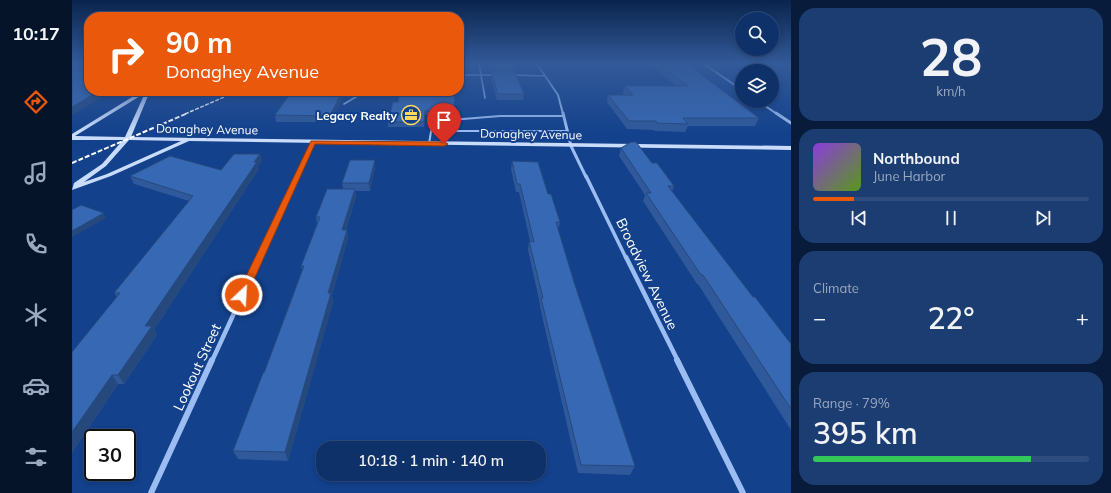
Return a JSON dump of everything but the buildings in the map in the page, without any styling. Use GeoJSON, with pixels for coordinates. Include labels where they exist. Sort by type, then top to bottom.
{"type":"FeatureCollection","features":[{"type":"Feature","properties":{"kind":"street","name":"Broadview Avenue"},"geometry":{"type":"LineString","coordinates":[[552,87],[558,96],[571,146],[743,493]]}},
{"type":"Feature","properties":{"kind":"street"},"geometry":{"type":"LineString","coordinates":[[72,137],[139,96]]}},
{"type":"Feature","properties":{"kind":"street"},"geometry":{"type":"LineString","coordinates":[[72,187],[104,165],[127,139],[145,96]]}},
{"type":"Feature","properties":{"kind":"street"},"geometry":{"type":"LineString","coordinates":[[768,108],[791,123]]}},
{"type":"Feature","properties":{"kind":"street","name":"Donaghey Avenue"},"geometry":{"type":"LineString","coordinates":[[72,137],[429,144],[791,148]]}},
{"type":"Feature","properties":{"kind":"street"},"geometry":{"type":"LineString","coordinates":[[72,187],[109,175],[188,140]]}},
{"type":"Feature","properties":{"kind":"street","name":"Lookout Street"},"geometry":{"type":"LineString","coordinates":[[151,493],[313,142]]}},
{"type":"Feature","properties":{"kind":"lane"},"geometry":{"type":"LineString","coordinates":[[483,87],[485,98]]}},
{"type":"Feature","properties":{"kind":"lane"},"geometry":{"type":"LineString","coordinates":[[344,104],[358,96]]}},
{"type":"Feature","properties":{"kind":"lane"},"geometry":{"type":"LineString","coordinates":[[429,144],[432,125],[438,121],[465,118],[563,116]]}},
{"type":"Feature","properties":{"kind":"lane"},"geometry":{"type":"LineString","coordinates":[[431,131],[567,131]]}},
{"type":"Feature","properties":{"kind":"railway"},"geometry":{"type":"LineString","coordinates":[[185,114],[226,96]]}},
{"type":"Feature","properties":{"kind":"railway"},"geometry":{"type":"LineString","coordinates":[[72,163],[188,113]]}},
{"type":"Feature","properties":{"kind":"place","name":"Legacy Realty"},"geometry":{"type":"Point","coordinates":[411,115]}},
{"type":"Feature","properties":{"kind":"route"},"geometry":{"type":"LineString","coordinates":[[242,295],[313,142],[444,144]]}}]}
